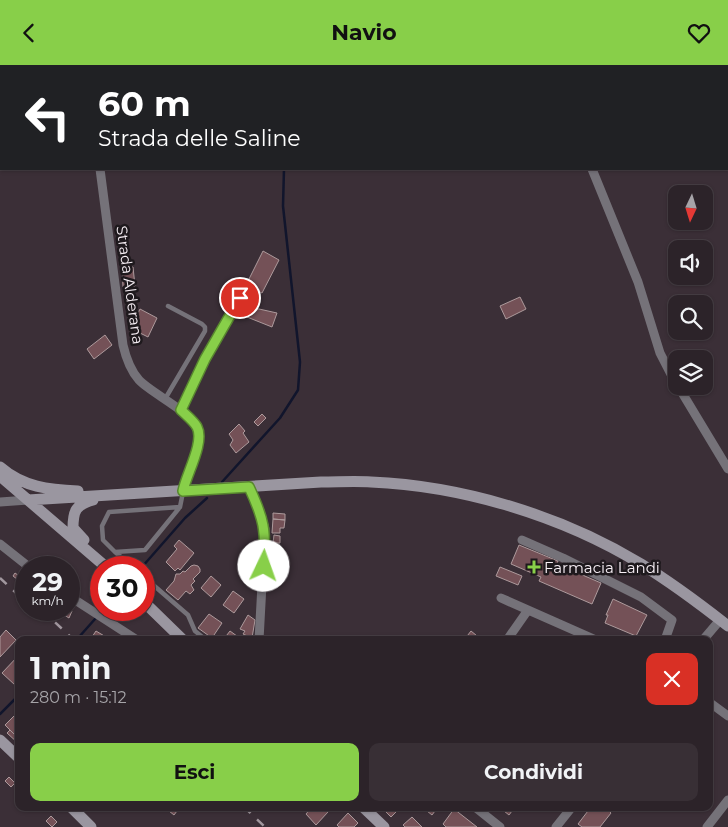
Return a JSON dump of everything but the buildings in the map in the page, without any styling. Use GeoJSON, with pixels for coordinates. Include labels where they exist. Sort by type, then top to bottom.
{"type":"FeatureCollection","features":[{"type":"Feature","properties":{"kind":"street","name":"Strada Alderana"},"geometry":{"type":"LineString","coordinates":[[100,170],[125,353],[139,380],[181,410],[197,427],[199,434],[198,446],[183,491]]}},
{"type":"Feature","properties":{"kind":"street"},"geometry":{"type":"LineString","coordinates":[[592,170],[638,282],[660,353],[668,368]]}},
{"type":"Feature","properties":{"kind":"street"},"geometry":{"type":"LineString","coordinates":[[683,395],[728,469]]}},
{"type":"Feature","properties":{"kind":"street"},"geometry":{"type":"LineString","coordinates":[[0,467],[11,477],[29,485],[52,490],[86,491],[104,496]]}},
{"type":"Feature","properties":{"kind":"street"},"geometry":{"type":"LineString","coordinates":[[0,476],[93,556]]}},
{"type":"Feature","properties":{"kind":"street"},"geometry":{"type":"LineString","coordinates":[[0,502],[322,482],[370,481],[418,486],[479,498],[537,515],[592,538],[640,563],[724,623],[708,636]]}},
{"type":"Feature","properties":{"kind":"street"},"geometry":{"type":"LineString","coordinates":[[249,487],[260,511],[265,529],[258,636]]}},
{"type":"Feature","properties":{"kind":"street"},"geometry":{"type":"LineString","coordinates":[[102,556],[78,535],[73,528],[73,518],[76,509],[82,503],[104,496]]}},
{"type":"Feature","properties":{"kind":"street"},"geometry":{"type":"LineString","coordinates":[[522,540],[641,597],[672,620],[666,636]]}},
{"type":"Feature","properties":{"kind":"street"},"geometry":{"type":"LineString","coordinates":[[0,544],[15,556]]}},
{"type":"Feature","properties":{"kind":"street"},"geometry":{"type":"LineString","coordinates":[[501,599],[587,636]]}},
{"type":"Feature","properties":{"kind":"street"},"geometry":{"type":"LineString","coordinates":[[80,603],[131,636]]}},
{"type":"Feature","properties":{"kind":"street"},"geometry":{"type":"LineString","coordinates":[[510,636],[528,610]]}},
{"type":"Feature","properties":{"kind":"street"},"geometry":{"type":"LineString","coordinates":[[155,613],[179,636]]}},
{"type":"Feature","properties":{"kind":"street"},"geometry":{"type":"LineString","coordinates":[[713,705],[728,716]]}},
{"type":"Feature","properties":{"kind":"street"},"geometry":{"type":"LineString","coordinates":[[0,740],[15,754]]}},
{"type":"Feature","properties":{"kind":"street"},"geometry":{"type":"LineString","coordinates":[[706,827],[728,800]]}},
{"type":"Feature","properties":{"kind":"street"},"geometry":{"type":"LineString","coordinates":[[75,811],[91,827]]}},
{"type":"Feature","properties":{"kind":"street"},"geometry":{"type":"LineString","coordinates":[[367,811],[384,827]]}},
{"type":"Feature","properties":{"kind":"street"},"geometry":{"type":"LineString","coordinates":[[480,811],[500,827]]}},
{"type":"Feature","properties":{"kind":"street"},"geometry":{"type":"LineString","coordinates":[[556,827],[568,811]]}},
{"type":"Feature","properties":{"kind":"lane"},"geometry":{"type":"LineString","coordinates":[[181,410],[205,359],[240,298]]}},
{"type":"Feature","properties":{"kind":"lane"},"geometry":{"type":"LineString","coordinates":[[165,399],[205,331],[205,327],[202,324],[168,306]]}},
{"type":"Feature","properties":{"kind":"lane"},"geometry":{"type":"LineString","coordinates":[[115,552],[146,550],[180,507],[183,491]]}},
{"type":"Feature","properties":{"kind":"lane"},"geometry":{"type":"LineString","coordinates":[[120,556],[102,540],[102,525],[109,511],[180,507]]}},
{"type":"Feature","properties":{"kind":"lane"},"geometry":{"type":"LineString","coordinates":[[155,586],[188,615],[195,631],[201,636]]}},
{"type":"Feature","properties":{"kind":"waterway"},"geometry":{"type":"LineString","coordinates":[[222,482],[280,418],[298,390],[300,362],[283,206],[284,170]]}},
{"type":"Feature","properties":{"kind":"waterway"},"geometry":{"type":"LineString","coordinates":[[152,556],[185,518],[207,498]]}},
{"type":"Feature","properties":{"kind":"waterway"},"geometry":{"type":"LineString","coordinates":[[80,636],[93,621]]}},
{"type":"Feature","properties":{"kind":"waterway"},"geometry":{"type":"LineString","coordinates":[[0,714],[15,699]]}},
{"type":"Feature","properties":{"kind":"railway"},"geometry":{"type":"LineString","coordinates":[[0,578],[15,592]]}},
{"type":"Feature","properties":{"kind":"railway"},"geometry":{"type":"LineString","coordinates":[[54,621],[70,636]]}},
{"type":"Feature","properties":{"kind":"railway"},"geometry":{"type":"LineString","coordinates":[[248,811],[265,827]]}},
{"type":"Feature","properties":{"kind":"place","name":"Farmacia Landi"},"geometry":{"type":"Point","coordinates":[534,567]}},
{"type":"Feature","properties":{"kind":"route"},"geometry":{"type":"LineString","coordinates":[[240,298],[205,359],[181,410],[197,427],[199,434],[198,446],[183,491],[249,487],[260,511],[265,529],[264,566]]}}]}
